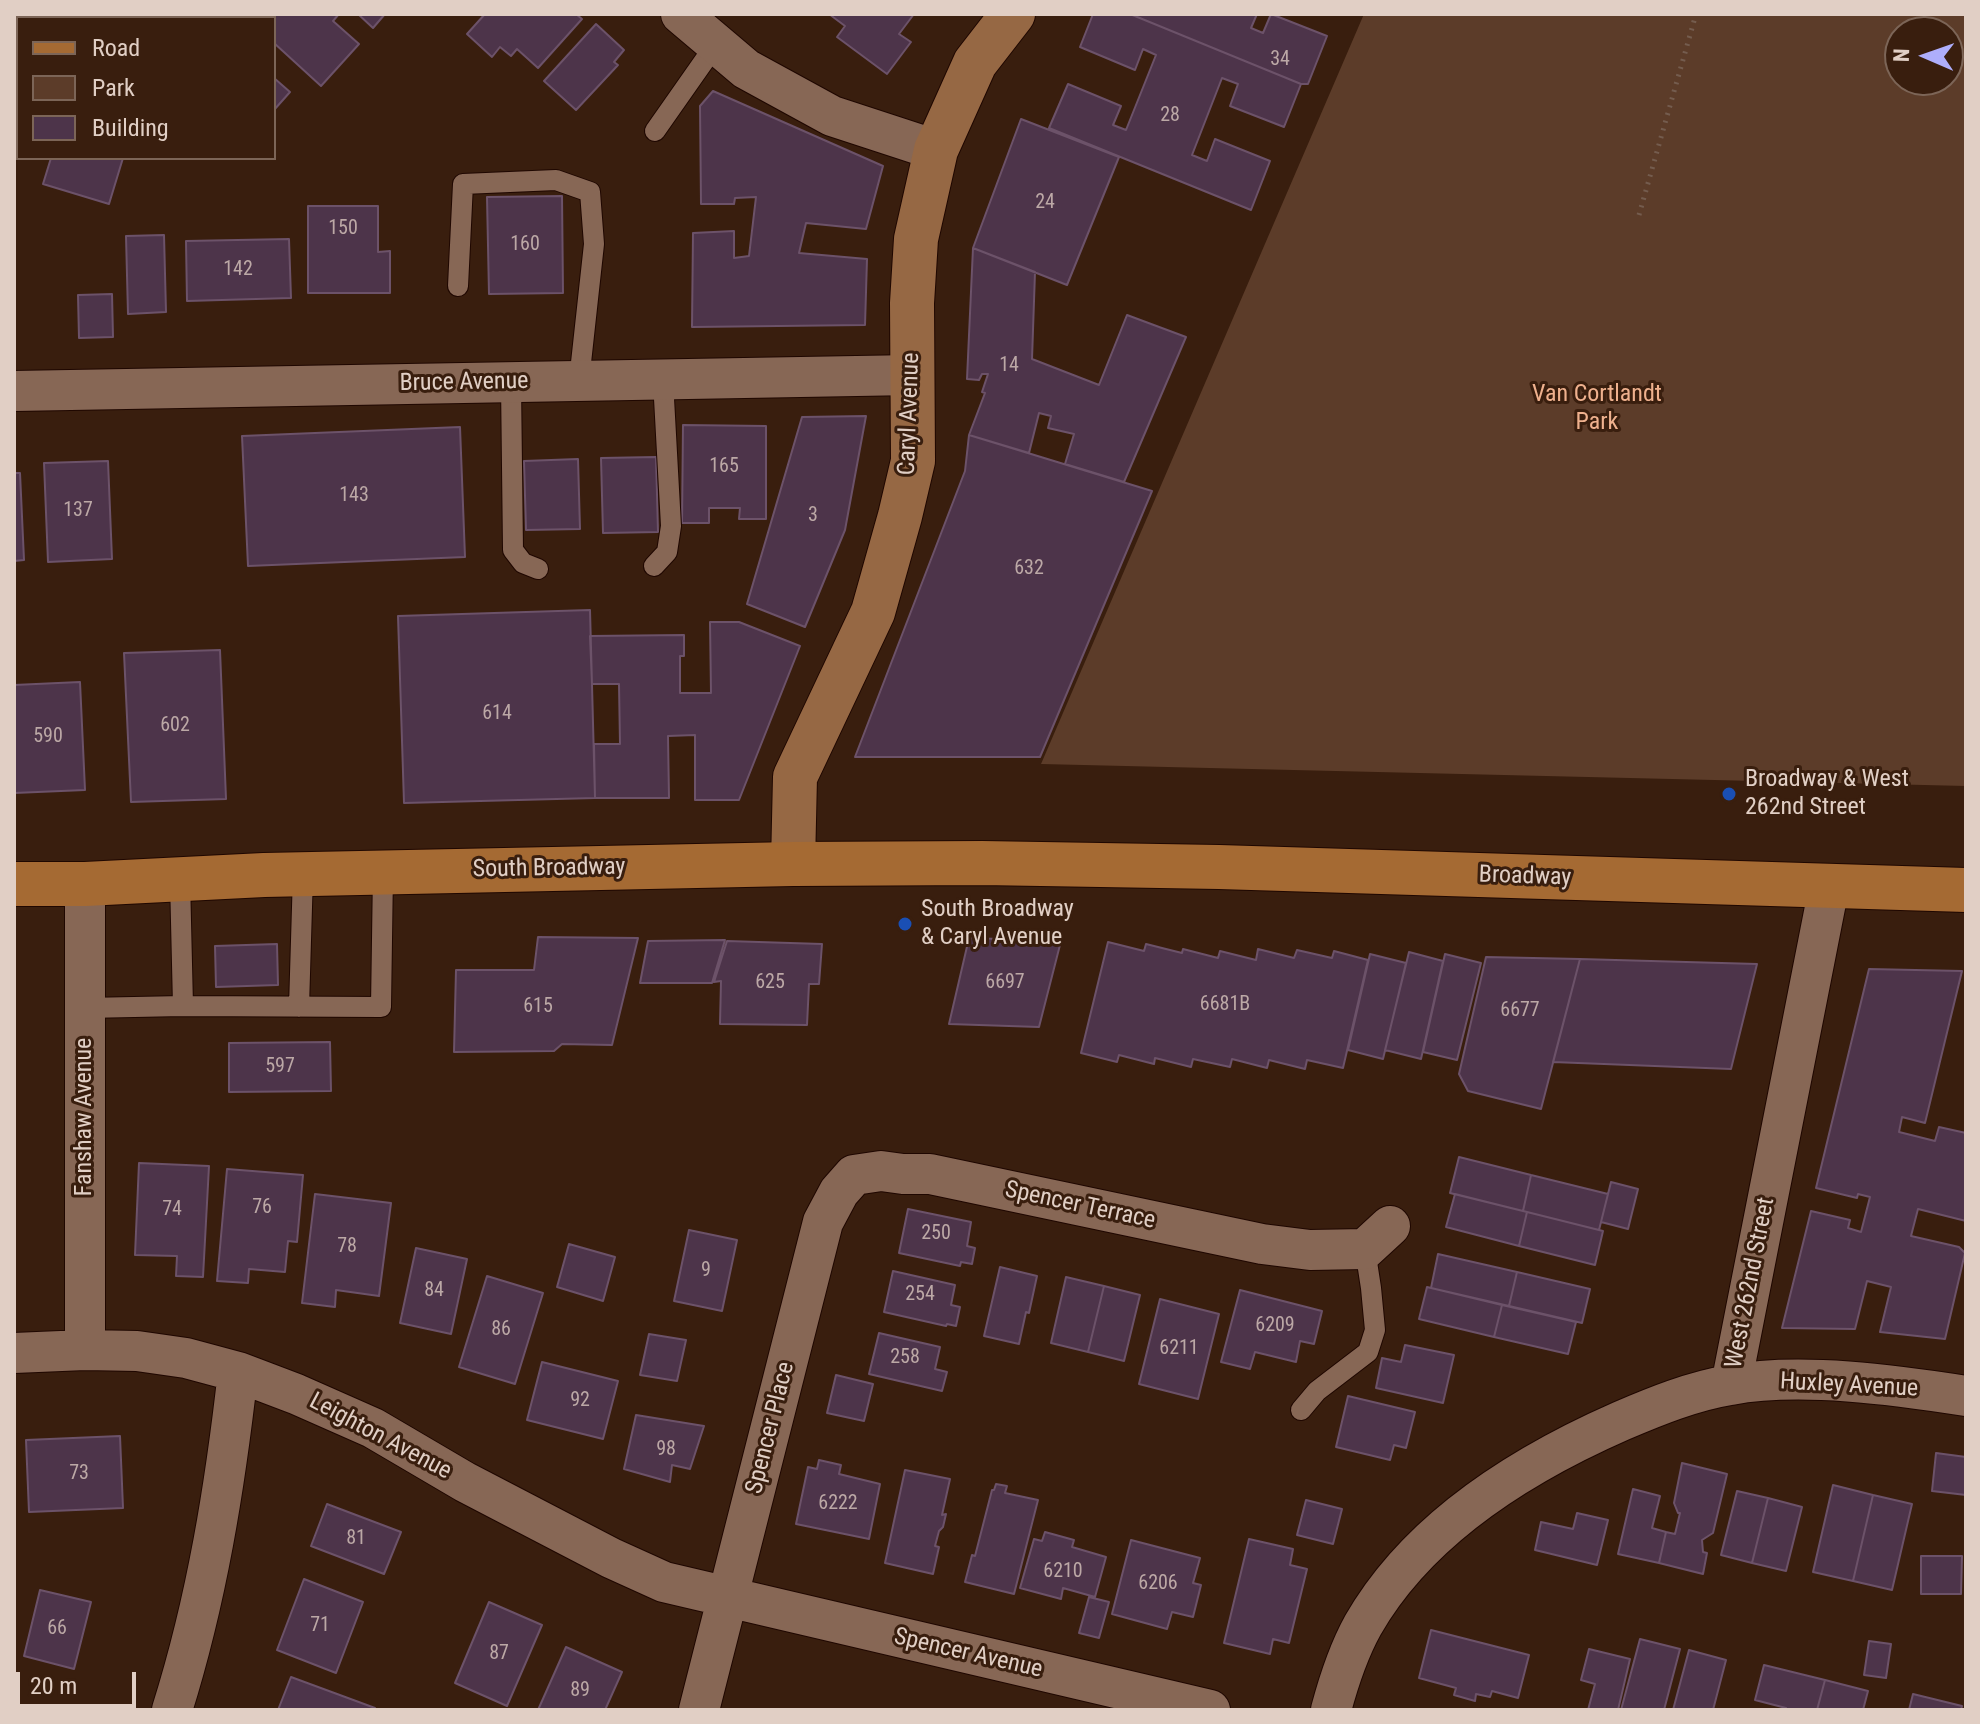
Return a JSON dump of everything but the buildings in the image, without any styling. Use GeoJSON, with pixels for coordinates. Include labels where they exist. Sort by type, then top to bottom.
{"type":"FeatureCollection","features":[{"type":"Feature","properties":{"kind":"main road","name":"South Broadway"},"geometry":{"type":"LineString","coordinates":[[14,884],[85,884],[303,874],[793,864],[1085,865]]}},
{"type":"Feature","properties":{"kind":"main road","name":"Broadway"},"geometry":{"type":"LineString","coordinates":[[1085,865],[1966,890]]}},
{"type":"Feature","properties":{"kind":"street"},"geometry":{"type":"LineString","coordinates":[[681,14],[746,69],[832,116],[936,150]]}},
{"type":"Feature","properties":{"kind":"street","name":"Caryl Avenue"},"geometry":{"type":"LineString","coordinates":[[793,864],[795,777],[873,612],[913,461],[912,303],[916,239],[936,150],[975,63],[1013,14]]}},
{"type":"Feature","properties":{"kind":"street","name":"Bruce Avenue"},"geometry":{"type":"LineString","coordinates":[[14,391],[913,375]]}},
{"type":"Feature","properties":{"kind":"street","name":"Fanshaw Avenue"},"geometry":{"type":"LineString","coordinates":[[85,884],[85,1350]]}},
{"type":"Feature","properties":{"kind":"street","name":"West 262nd Street"},"geometry":{"type":"LineString","coordinates":[[1331,1710],[1349,1654],[1364,1623],[1414,1556],[1451,1522],[1512,1479],[1591,1434],[1669,1402],[1731,1385],[1829,887]]}},
{"type":"Feature","properties":{"kind":"street","name":"Spencer Terrace"},"geometry":{"type":"LineString","coordinates":[[814,1258],[823,1222],[839,1192],[854,1175],[881,1171],[930,1174],[1262,1244],[1310,1250],[1378,1238]]}},
{"type":"Feature","properties":{"kind":"street","name":"Spencer Place"},"geometry":{"type":"LineString","coordinates":[[699,1710],[814,1258]]}},
{"type":"Feature","properties":{"kind":"street","name":"Leighton Avenue"},"geometry":{"type":"LineString","coordinates":[[14,1353],[137,1351],[186,1358],[238,1372],[373,1428],[465,1482],[611,1558],[664,1582],[727,1598]]}},
{"type":"Feature","properties":{"kind":"street"},"geometry":{"type":"LineString","coordinates":[[172,1710],[212,1554],[229,1457],[238,1372]]}},
{"type":"Feature","properties":{"kind":"street","name":"Huxley Avenue"},"geometry":{"type":"LineString","coordinates":[[1731,1385],[1805,1380],[1966,1396]]}},
{"type":"Feature","properties":{"kind":"street","name":"Spencer Avenue"},"geometry":{"type":"LineString","coordinates":[[727,1598],[1210,1710]]}},
{"type":"Feature","properties":{"kind":"lane"},"geometry":{"type":"LineString","coordinates":[[655,131],[716,44]]}},
{"type":"Feature","properties":{"kind":"lane"},"geometry":{"type":"LineString","coordinates":[[458,286],[463,184],[556,180],[590,192],[594,244],[579,381]]}},
{"type":"Feature","properties":{"kind":"lane"},"geometry":{"type":"LineString","coordinates":[[654,566],[667,552],[671,526],[663,380]]}},
{"type":"Feature","properties":{"kind":"lane"},"geometry":{"type":"LineString","coordinates":[[511,383],[513,550],[523,563],[538,569]]}},
{"type":"Feature","properties":{"kind":"lane"},"geometry":{"type":"LineString","coordinates":[[85,1008],[381,1007],[383,872]]}},
{"type":"Feature","properties":{"kind":"lane"},"geometry":{"type":"LineString","coordinates":[[299,1007],[303,874]]}},
{"type":"Feature","properties":{"kind":"lane"},"geometry":{"type":"LineString","coordinates":[[180,879],[183,1006]]}},
{"type":"Feature","properties":{"kind":"lane"},"geometry":{"type":"LineString","coordinates":[[1301,1410],[1317,1391],[1368,1352],[1375,1330],[1371,1288],[1378,1238]]}},
{"type":"Feature","properties":{"kind":"path"},"geometry":{"type":"LineString","coordinates":[[1639,215],[1696,14]]}},
{"type":"Feature","properties":{"kind":"green space","name":"Van Cortlandt Park"},"geometry":{"type":"Polygon","coordinates":[[[1364,14],[1966,14],[1966,786],[1041,764],[1364,14]]]}},
{"type":"Feature","properties":{"kind":"place","name":"Broadway & West 262nd Street"},"geometry":{"type":"Point","coordinates":[1729,794]}},
{"type":"Feature","properties":{"kind":"place","name":"South Broadway & Caryl Avenue"},"geometry":{"type":"Point","coordinates":[905,924]}}]}
